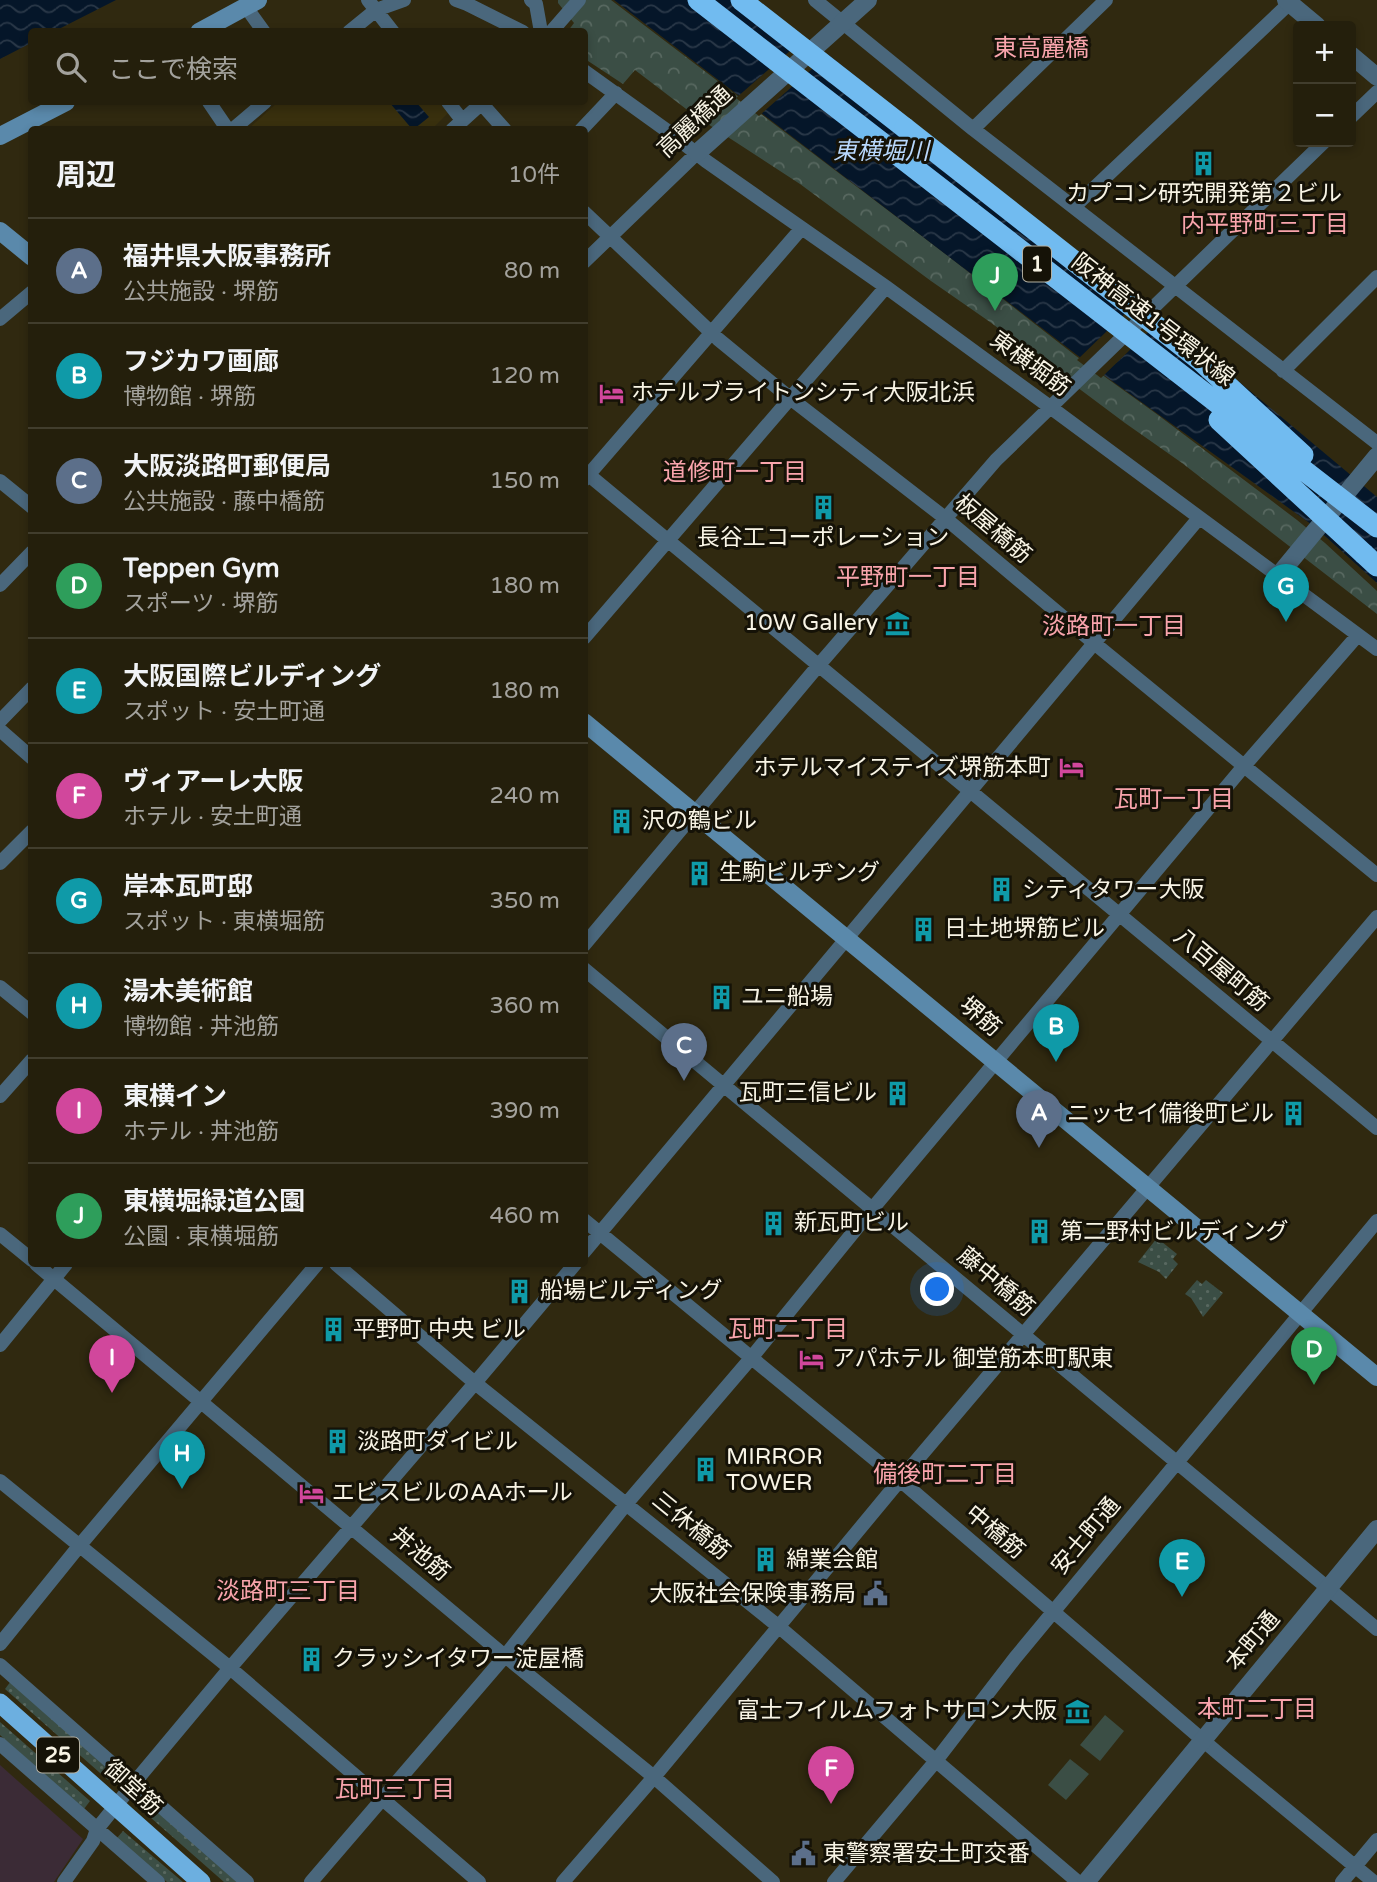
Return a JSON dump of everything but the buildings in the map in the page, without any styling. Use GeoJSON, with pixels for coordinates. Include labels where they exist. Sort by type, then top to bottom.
{"type":"FeatureCollection","features":[{"type":"Feature","properties":{"kind":"highway","name":"阪神高速1号環状線"},"geometry":{"type":"LineString","coordinates":[[698,0],[1377,526]]}},
{"type":"Feature","properties":{"kind":"highway"},"geometry":{"type":"LineString","coordinates":[[741,0],[813,49],[1201,361],[1377,526]]}},
{"type":"Feature","properties":{"kind":"highway"},"geometry":{"type":"LineString","coordinates":[[1109,320],[1377,566]]}},
{"type":"Feature","properties":{"kind":"highway","name":"御堂筋"},"geometry":{"type":"LineString","coordinates":[[0,1703],[201,1882]]}},
{"type":"Feature","properties":{"kind":"main road"},"geometry":{"type":"LineString","coordinates":[[206,28],[252,3]]}},
{"type":"Feature","properties":{"kind":"main road"},"geometry":{"type":"LineString","coordinates":[[0,136],[60,105]]}},
{"type":"Feature","properties":{"kind":"main road"},"geometry":{"type":"LineString","coordinates":[[0,231],[28,254]]}},
{"type":"Feature","properties":{"kind":"main road","name":"堺筋"},"geometry":{"type":"LineString","coordinates":[[588,725],[1377,1377]]}},
{"type":"Feature","properties":{"kind":"street"},"geometry":{"type":"LineString","coordinates":[[352,28],[372,5],[404,0]]}},
{"type":"Feature","properties":{"kind":"street"},"geometry":{"type":"LineString","coordinates":[[456,0],[515,28]]}},
{"type":"Feature","properties":{"kind":"street"},"geometry":{"type":"LineString","coordinates":[[531,0],[536,4],[540,28]]}},
{"type":"Feature","properties":{"kind":"street"},"geometry":{"type":"LineString","coordinates":[[555,28],[579,0]]}},
{"type":"Feature","properties":{"kind":"street"},"geometry":{"type":"LineString","coordinates":[[815,0],[973,130],[1377,443]]}},
{"type":"Feature","properties":{"kind":"street","name":"高麗橋通"},"geometry":{"type":"LineString","coordinates":[[588,258],[700,150],[868,0]]}},
{"type":"Feature","properties":{"kind":"street"},"geometry":{"type":"LineString","coordinates":[[973,130],[1106,0]]}},
{"type":"Feature","properties":{"kind":"street"},"geometry":{"type":"LineString","coordinates":[[1074,207],[1289,1],[1311,21]]}},
{"type":"Feature","properties":{"kind":"street"},"geometry":{"type":"LineString","coordinates":[[252,3],[262,28]]}},
{"type":"Feature","properties":{"kind":"street"},"geometry":{"type":"LineString","coordinates":[[372,5],[390,28]]}},
{"type":"Feature","properties":{"kind":"street"},"geometry":{"type":"LineString","coordinates":[[1356,59],[1377,77]]}},
{"type":"Feature","properties":{"kind":"street","name":"東横堀筋"},"geometry":{"type":"LineString","coordinates":[[588,74],[700,150],[802,229],[886,287],[1377,649]]}},
{"type":"Feature","properties":{"kind":"street"},"geometry":{"type":"LineString","coordinates":[[1356,112],[1377,92]]}},
{"type":"Feature","properties":{"kind":"street"},"geometry":{"type":"LineString","coordinates":[[585,126],[616,93]]}},
{"type":"Feature","properties":{"kind":"street"},"geometry":{"type":"LineString","coordinates":[[211,105],[227,126]]}},
{"type":"Feature","properties":{"kind":"street"},"geometry":{"type":"LineString","coordinates":[[235,126],[261,105]]}},
{"type":"Feature","properties":{"kind":"street"},"geometry":{"type":"LineString","coordinates":[[449,105],[457,125],[479,105]]}},
{"type":"Feature","properties":{"kind":"street"},"geometry":{"type":"LineString","coordinates":[[484,105],[502,126]]}},
{"type":"Feature","properties":{"kind":"street"},"geometry":{"type":"LineString","coordinates":[[588,940],[817,666],[996,460],[1320,147]]}},
{"type":"Feature","properties":{"kind":"street","name":"板屋橋筋"},"geometry":{"type":"LineString","coordinates":[[588,216],[711,333],[945,518],[1377,875]]}},
{"type":"Feature","properties":{"kind":"street"},"geometry":{"type":"LineString","coordinates":[[588,474],[802,229]]}},
{"type":"Feature","properties":{"kind":"street"},"geometry":{"type":"LineString","coordinates":[[1283,371],[1377,277]]}},
{"type":"Feature","properties":{"kind":"street"},"geometry":{"type":"LineString","coordinates":[[588,633],[886,287]]}},
{"type":"Feature","properties":{"kind":"street"},"geometry":{"type":"LineString","coordinates":[[0,319],[28,295]]}},
{"type":"Feature","properties":{"kind":"street"},"geometry":{"type":"LineString","coordinates":[[1278,576],[1377,456]]}},
{"type":"Feature","properties":{"kind":"street","name":"八百屋町筋"},"geometry":{"type":"LineString","coordinates":[[588,478],[1377,1128]]}},
{"type":"Feature","properties":{"kind":"street"},"geometry":{"type":"LineString","coordinates":[[0,481],[28,504]]}},
{"type":"Feature","properties":{"kind":"street"},"geometry":{"type":"LineString","coordinates":[[588,1247],[1199,517]]}},
{"type":"Feature","properties":{"kind":"street"},"geometry":{"type":"LineString","coordinates":[[0,585],[28,556]]}},
{"type":"Feature","properties":{"kind":"street"},"geometry":{"type":"LineString","coordinates":[[312,1882],[505,1656],[627,1503],[752,1357],[873,1208],[1244,766],[1358,635]]}},
{"type":"Feature","properties":{"kind":"street"},"geometry":{"type":"LineString","coordinates":[[0,721],[28,692]]}},
{"type":"Feature","properties":{"kind":"street"},"geometry":{"type":"LineString","coordinates":[[0,730],[28,754]]}},
{"type":"Feature","properties":{"kind":"street"},"geometry":{"type":"LineString","coordinates":[[0,863],[28,835]]}},
{"type":"Feature","properties":{"kind":"street"},"geometry":{"type":"LineString","coordinates":[[564,1882],[1377,917]]}},
{"type":"Feature","properties":{"kind":"street","name":"藤中橋筋"},"geometry":{"type":"LineString","coordinates":[[588,972],[1377,1629]]}},
{"type":"Feature","properties":{"kind":"street"},"geometry":{"type":"LineString","coordinates":[[0,987],[28,1010]]}},
{"type":"Feature","properties":{"kind":"street"},"geometry":{"type":"LineString","coordinates":[[0,1096],[28,1064]]}},
{"type":"Feature","properties":{"kind":"street","name":"安土町通"},"geometry":{"type":"LineString","coordinates":[[834,1882],[935,1762],[1053,1611],[1377,1221]]}},
{"type":"Feature","properties":{"kind":"street","name":"中橋筋"},"geometry":{"type":"LineString","coordinates":[[588,1223],[900,1480],[1203,1740],[1374,1882]]}},
{"type":"Feature","properties":{"kind":"street"},"geometry":{"type":"LineString","coordinates":[[0,1234],[28,1257]]}},
{"type":"Feature","properties":{"kind":"street","name":"丼池筋"},"geometry":{"type":"LineString","coordinates":[[40,1267],[654,1777],[773,1882]]}},
{"type":"Feature","properties":{"kind":"street"},"geometry":{"type":"LineString","coordinates":[[0,1345],[62,1267]]}},
{"type":"Feature","properties":{"kind":"street"},"geometry":{"type":"LineString","coordinates":[[0,1644],[79,1545],[314,1267]]}},
{"type":"Feature","properties":{"kind":"street","name":"三休橋筋"},"geometry":{"type":"LineString","coordinates":[[340,1267],[475,1383],[778,1626],[1078,1882]]}},
{"type":"Feature","properties":{"kind":"street"},"geometry":{"type":"LineString","coordinates":[[65,1882],[93,1841],[97,1829],[134,1783],[572,1267]]}},
{"type":"Feature","properties":{"kind":"street"},"geometry":{"type":"LineString","coordinates":[[0,1481],[230,1668],[479,1882]]}},
{"type":"Feature","properties":{"kind":"street","name":"本町通"},"geometry":{"type":"LineString","coordinates":[[1086,1882],[1377,1529]]}},
{"type":"Feature","properties":{"kind":"street"},"geometry":{"type":"LineString","coordinates":[[0,1665],[247,1882]]}},
{"type":"Feature","properties":{"kind":"street"},"geometry":{"type":"LineString","coordinates":[[0,1744],[158,1882]]}},
{"type":"Feature","properties":{"kind":"street"},"geometry":{"type":"LineString","coordinates":[[1342,1882],[1377,1840]]}},
{"type":"Feature","properties":{"kind":"shaded area"},"geometry":{"type":"Polygon","coordinates":[[[275,105],[441,105],[448,113],[435,126],[251,126],[275,105]]]}},
{"type":"Feature","properties":{"kind":"shaded area"},"geometry":{"type":"Polygon","coordinates":[[[0,1765],[83,1839],[54,1882],[0,1882],[0,1765]]]}},
{"type":"Feature","properties":{"kind":"green space"},"geometry":{"type":"Polygon","coordinates":[[[558,0],[611,0],[1076,356],[1297,520],[1377,591],[1377,614],[1182,463],[800,184],[694,115],[635,70],[623,84],[588,61],[588,28],[570,28],[574,23],[558,0]]]}},
{"type":"Feature","properties":{"kind":"green space"},"geometry":{"type":"Polygon","coordinates":[[[1157,1238],[1177,1254],[1173,1259],[1178,1264],[1166,1279],[1159,1272],[1138,1262],[1157,1238]]]}},
{"type":"Feature","properties":{"kind":"green space"},"geometry":{"type":"Polygon","coordinates":[[[1197,1280],[1202,1284],[1206,1280],[1223,1293],[1203,1317],[1191,1298],[1185,1294],[1197,1280]]]}},
{"type":"Feature","properties":{"kind":"green space"},"geometry":{"type":"Polygon","coordinates":[[[11,1681],[114,1772],[108,1780],[5,1689],[11,1681]]]}},
{"type":"Feature","properties":{"kind":"green space"},"geometry":{"type":"Polygon","coordinates":[[[1105,1715],[1124,1731],[1100,1761],[1080,1745],[1105,1715]]]}},
{"type":"Feature","properties":{"kind":"green space"},"geometry":{"type":"Polygon","coordinates":[[[0,1722],[90,1801],[84,1809],[0,1735],[0,1722]]]}},
{"type":"Feature","properties":{"kind":"green space"},"geometry":{"type":"Polygon","coordinates":[[[1070,1759],[1089,1774],[1066,1800],[1048,1785],[1070,1759]]]}},
{"type":"Feature","properties":{"kind":"green space"},"geometry":{"type":"Polygon","coordinates":[[[149,1802],[240,1882],[224,1882],[142,1810],[149,1802]]]}},
{"type":"Feature","properties":{"kind":"green space"},"geometry":{"type":"Polygon","coordinates":[[[123,1831],[183,1882],[167,1882],[117,1838],[123,1831]]]}},
{"type":"Feature","properties":{"kind":"water"},"geometry":{"type":"Polygon","coordinates":[[[0,0],[116,0],[61,28],[28,28],[28,45],[0,59],[0,0]]]}},
{"type":"Feature","properties":{"kind":"water","name":"東横堀川"},"geometry":{"type":"Polygon","coordinates":[[[614,0],[752,0],[802,39],[810,40],[1225,370],[1377,497],[1377,583],[1315,527],[1094,368],[614,0]]]}},
{"type":"Feature","properties":{"kind":"water"},"geometry":{"type":"Polygon","coordinates":[[[392,105],[419,105],[429,117],[418,126],[409,126],[392,105]]]}},
{"type":"Feature","properties":{"kind":"pier"},"geometry":{"type":"Polygon","coordinates":[[[807,36],[829,54],[759,116],[736,98],[807,36]]]}},
{"type":"Feature","properties":{"kind":"pier"},"geometry":{"type":"Polygon","coordinates":[[[1140,299],[1164,317],[1101,378],[1077,360],[1140,299]]]}},
{"type":"Feature","properties":{"kind":"place","name":"カプコン研究開発第２ビル"},"geometry":{"type":"Point","coordinates":[1204,164]}},
{"type":"Feature","properties":{"kind":"place","name":"東横堀緑道公園"},"geometry":{"type":"Point","coordinates":[995,311]}},
{"type":"Feature","properties":{"kind":"place","name":"ホテルブライトンシティ大阪北浜"},"geometry":{"type":"Point","coordinates":[611,393]}},
{"type":"Feature","properties":{"kind":"place","name":"長谷工コーポレーション"},"geometry":{"type":"Point","coordinates":[823,508]}},
{"type":"Feature","properties":{"kind":"place","name":"岸本瓦町邸"},"geometry":{"type":"Point","coordinates":[1286,622]}},
{"type":"Feature","properties":{"kind":"place","name":"10W Gallery"},"geometry":{"type":"Point","coordinates":[898,623]}},
{"type":"Feature","properties":{"kind":"place","name":"ホテルマイステイズ堺筋本町"},"geometry":{"type":"Point","coordinates":[1071,768]}},
{"type":"Feature","properties":{"kind":"place","name":"沢の鶴ビル"},"geometry":{"type":"Point","coordinates":[622,821]}},
{"type":"Feature","properties":{"kind":"place","name":"生駒ビルヂング"},"geometry":{"type":"Point","coordinates":[699,873]}},
{"type":"Feature","properties":{"kind":"place","name":"シティタワー大阪"},"geometry":{"type":"Point","coordinates":[1002,890]}},
{"type":"Feature","properties":{"kind":"place","name":"日土地堺筋ビル"},"geometry":{"type":"Point","coordinates":[924,929]}},
{"type":"Feature","properties":{"kind":"place","name":"ユニ船場"},"geometry":{"type":"Point","coordinates":[721,997]}},
{"type":"Feature","properties":{"kind":"place","name":"フジカワ画廊"},"geometry":{"type":"Point","coordinates":[1056,1062]}},
{"type":"Feature","properties":{"kind":"place","name":"大阪淡路町郵便局"},"geometry":{"type":"Point","coordinates":[684,1081]}},
{"type":"Feature","properties":{"kind":"place","name":"瓦町三信ビル"},"geometry":{"type":"Point","coordinates":[897,1093]}},
{"type":"Feature","properties":{"kind":"place","name":"ニッセイ備後町ビル"},"geometry":{"type":"Point","coordinates":[1294,1114]}},
{"type":"Feature","properties":{"kind":"place","name":"福井県大阪事務所"},"geometry":{"type":"Point","coordinates":[1039,1148]}},
{"type":"Feature","properties":{"kind":"place","name":"新瓦町ビル"},"geometry":{"type":"Point","coordinates":[774,1223]}},
{"type":"Feature","properties":{"kind":"place","name":"第二野村ビルディング"},"geometry":{"type":"Point","coordinates":[1040,1232]}},
{"type":"Feature","properties":{"kind":"place","name":"船場ビルディング"},"geometry":{"type":"Point","coordinates":[520,1291]}},
{"type":"Feature","properties":{"kind":"place","name":"平野町 中央 ビル"},"geometry":{"type":"Point","coordinates":[333,1330]}},
{"type":"Feature","properties":{"kind":"place","name":"アパホテル 御堂筋本町駅東"},"geometry":{"type":"Point","coordinates":[812,1359]}},
{"type":"Feature","properties":{"kind":"place","name":"Teppen Gym"},"geometry":{"type":"Point","coordinates":[1314,1385]}},
{"type":"Feature","properties":{"kind":"place","name":"東横イン"},"geometry":{"type":"Point","coordinates":[112,1393]}},
{"type":"Feature","properties":{"kind":"place","name":"淡路町ダイビル"},"geometry":{"type":"Point","coordinates":[337,1442]}},
{"type":"Feature","properties":{"kind":"place","name":"MIRROR TOWER"},"geometry":{"type":"Point","coordinates":[706,1470]}},
{"type":"Feature","properties":{"kind":"place","name":"湯木美術館"},"geometry":{"type":"Point","coordinates":[182,1489]}},
{"type":"Feature","properties":{"kind":"place","name":"エビスビルのAAホール"},"geometry":{"type":"Point","coordinates":[312,1493]}},
{"type":"Feature","properties":{"kind":"place","name":"綿業会館"},"geometry":{"type":"Point","coordinates":[766,1560]}},
{"type":"Feature","properties":{"kind":"place","name":"大阪社会保険事務局"},"geometry":{"type":"Point","coordinates":[876,1594]}},
{"type":"Feature","properties":{"kind":"place","name":"大阪国際ビルディング"},"geometry":{"type":"Point","coordinates":[1182,1597]}},
{"type":"Feature","properties":{"kind":"place","name":"クラッシイタワー淀屋橋"},"geometry":{"type":"Point","coordinates":[312,1659]}},
{"type":"Feature","properties":{"kind":"place","name":"富士フイルムフォトサロン大阪"},"geometry":{"type":"Point","coordinates":[1077,1711]}},
{"type":"Feature","properties":{"kind":"place","name":"ヴィアーレ大阪"},"geometry":{"type":"Point","coordinates":[831,1804]}},
{"type":"Feature","properties":{"kind":"place","name":"東警察署安土町交番"},"geometry":{"type":"Point","coordinates":[803,1854]}},
{"type":"Feature","properties":{"kind":"district","name":"東高麗橋"},"geometry":{"type":"Point","coordinates":[1041,48]}},
{"type":"Feature","properties":{"kind":"district","name":"内平野町三丁目"},"geometry":{"type":"Point","coordinates":[1265,224]}},
{"type":"Feature","properties":{"kind":"district","name":"道修町一丁目"},"geometry":{"type":"Point","coordinates":[735,472]}},
{"type":"Feature","properties":{"kind":"district","name":"平野町一丁目"},"geometry":{"type":"Point","coordinates":[908,577]}},
{"type":"Feature","properties":{"kind":"district","name":"淡路町一丁目"},"geometry":{"type":"Point","coordinates":[1114,626]}},
{"type":"Feature","properties":{"kind":"district","name":"瓦町一丁目"},"geometry":{"type":"Point","coordinates":[1174,799]}},
{"type":"Feature","properties":{"kind":"district","name":"瓦町二丁目"},"geometry":{"type":"Point","coordinates":[788,1329]}},
{"type":"Feature","properties":{"kind":"district","name":"備後町二丁目"},"geometry":{"type":"Point","coordinates":[945,1474]}},
{"type":"Feature","properties":{"kind":"district","name":"淡路町三丁目"},"geometry":{"type":"Point","coordinates":[288,1591]}},
{"type":"Feature","properties":{"kind":"district","name":"本町二丁目"},"geometry":{"type":"Point","coordinates":[1257,1709]}},
{"type":"Feature","properties":{"kind":"district","name":"瓦町三丁目"},"geometry":{"type":"Point","coordinates":[395,1789]}}]}
